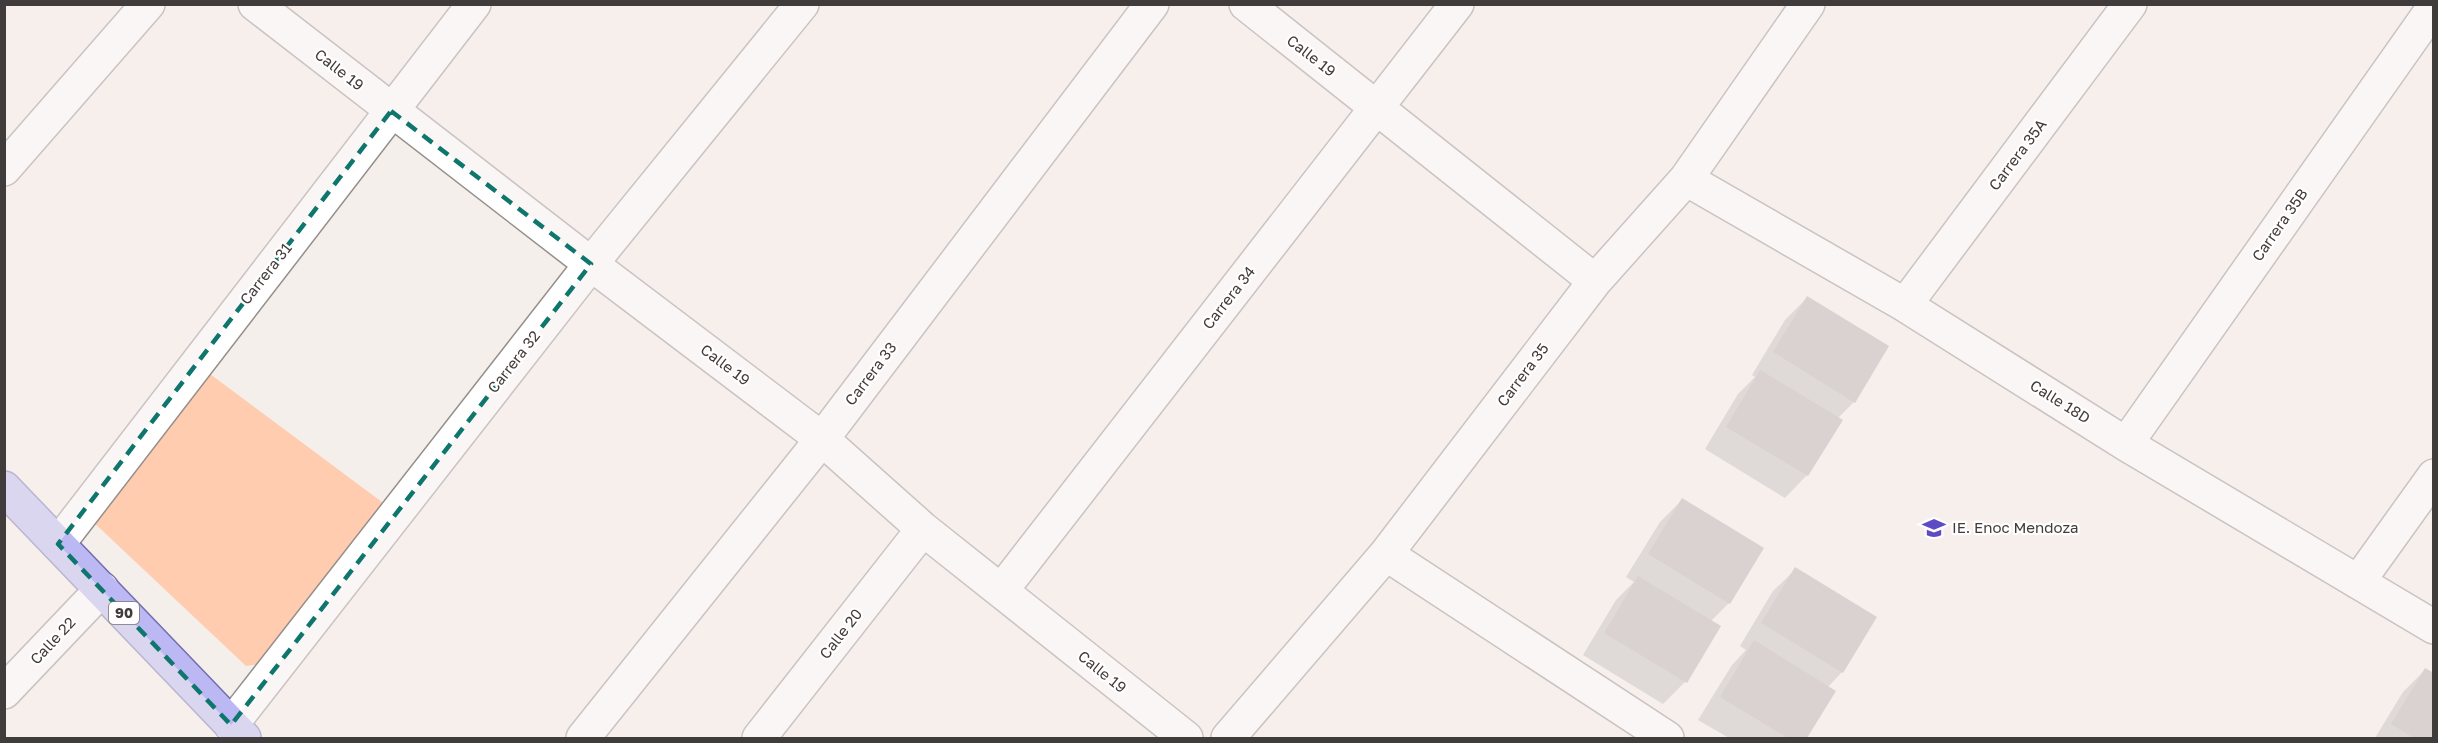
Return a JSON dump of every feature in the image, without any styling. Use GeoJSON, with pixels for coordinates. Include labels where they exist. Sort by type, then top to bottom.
{"type":"FeatureCollection","features":[{"type":"Feature","properties":{"kind":"main road","name":"90"},"geometry":{"type":"LineString","coordinates":[[4,488],[237,732]]}},
{"type":"Feature","properties":{"kind":"street"},"geometry":{"type":"LineString","coordinates":[[4,169],[148,4]]}},
{"type":"Feature","properties":{"kind":"street","name":"Calle 19"},"geometry":{"type":"LineString","coordinates":[[255,4],[391,111],[822,439],[923,529],[1186,738]]}},
{"type":"Feature","properties":{"kind":"street","name":"Carrera 31"},"geometry":{"type":"LineString","coordinates":[[58,544],[474,4]]}},
{"type":"Feature","properties":{"kind":"street","name":"Carrera 32"},"geometry":{"type":"LineString","coordinates":[[237,732],[591,264],[802,4]]}},
{"type":"Feature","properties":{"kind":"street","name":"Carrera 33"},"geometry":{"type":"LineString","coordinates":[[583,738],[822,439],[1152,4]]}},
{"type":"Feature","properties":{"kind":"street","name":"Calle 19"},"geometry":{"type":"LineString","coordinates":[[1246,4],[1595,281]]}},
{"type":"Feature","properties":{"kind":"street","name":"Carrera 34"},"geometry":{"type":"LineString","coordinates":[[1001,591],[1457,4]]}},
{"type":"Feature","properties":{"kind":"street","name":"Carrera 35"},"geometry":{"type":"LineString","coordinates":[[1228,738],[1386,554],[1595,281],[1686,179],[1808,4]]}},
{"type":"Feature","properties":{"kind":"street","name":"Carrera 35A"},"geometry":{"type":"LineString","coordinates":[[1905,305],[2130,4]]}},
{"type":"Feature","properties":{"kind":"street","name":"Carrera 35B"},"geometry":{"type":"LineString","coordinates":[[2126,444],[2433,7]]}},
{"type":"Feature","properties":{"kind":"street","name":"Calle 18D"},"geometry":{"type":"LineString","coordinates":[[1686,179],[1905,305],[2126,444],[2433,627]]}},
{"type":"Feature","properties":{"kind":"street"},"geometry":{"type":"LineString","coordinates":[[2358,582],[2433,476]]}},
{"type":"Feature","properties":{"kind":"street","name":"Calle 20"},"geometry":{"type":"LineString","coordinates":[[759,738],[923,529]]}},
{"type":"Feature","properties":{"kind":"street"},"geometry":{"type":"LineString","coordinates":[[1386,554],[1667,738]]}},
{"type":"Feature","properties":{"kind":"street","name":"Calle 22"},"geometry":{"type":"LineString","coordinates":[[4,692],[102,589]]}},
{"type":"Feature","properties":{"kind":"highlighted area"},"geometry":{"type":"Polygon","coordinates":[[[391,111],[591,264],[231,725],[58,544],[391,111]]]}},
{"type":"Feature","properties":{"kind":"shaded area"},"geometry":{"type":"Polygon","coordinates":[[[206,371],[390,508],[275,662],[246,666],[90,519],[206,371]]]}},
{"type":"Feature","properties":{"kind":"building"},"geometry":{"type":"Polygon","coordinates":[[[1807,296],[1889,346],[1855,403],[1773,352],[1807,296]]]}},
{"type":"Feature","properties":{"kind":"building"},"geometry":{"type":"Polygon","coordinates":[[[1760,370],[1843,420],[1808,476],[1726,427],[1760,370]]]}},
{"type":"Feature","properties":{"kind":"building"},"geometry":{"type":"Polygon","coordinates":[[[1682,498],[1764,548],[1730,604],[1648,554],[1682,498]]]}},
{"type":"Feature","properties":{"kind":"building"},"geometry":{"type":"Polygon","coordinates":[[[1795,567],[1877,617],[1843,673],[1761,623],[1795,567]]]}},
{"type":"Feature","properties":{"kind":"building"},"geometry":{"type":"Polygon","coordinates":[[[1638,576],[1721,626],[1687,683],[1604,633],[1638,576]]]}},
{"type":"Feature","properties":{"kind":"building"},"geometry":{"type":"Polygon","coordinates":[[[1754,640],[1836,691],[1807,738],[1788,738],[1720,697],[1754,640]]]}},
{"type":"Feature","properties":{"kind":"building"},"geometry":{"type":"Polygon","coordinates":[[[2425,668],[2434,673],[2434,738],[2414,738],[2391,724],[2425,668]]]}},
{"type":"Feature","properties":{"kind":"place","name":"IE. Enoc Mendoza"},"geometry":{"type":"Point","coordinates":[1934,528]}}]}
